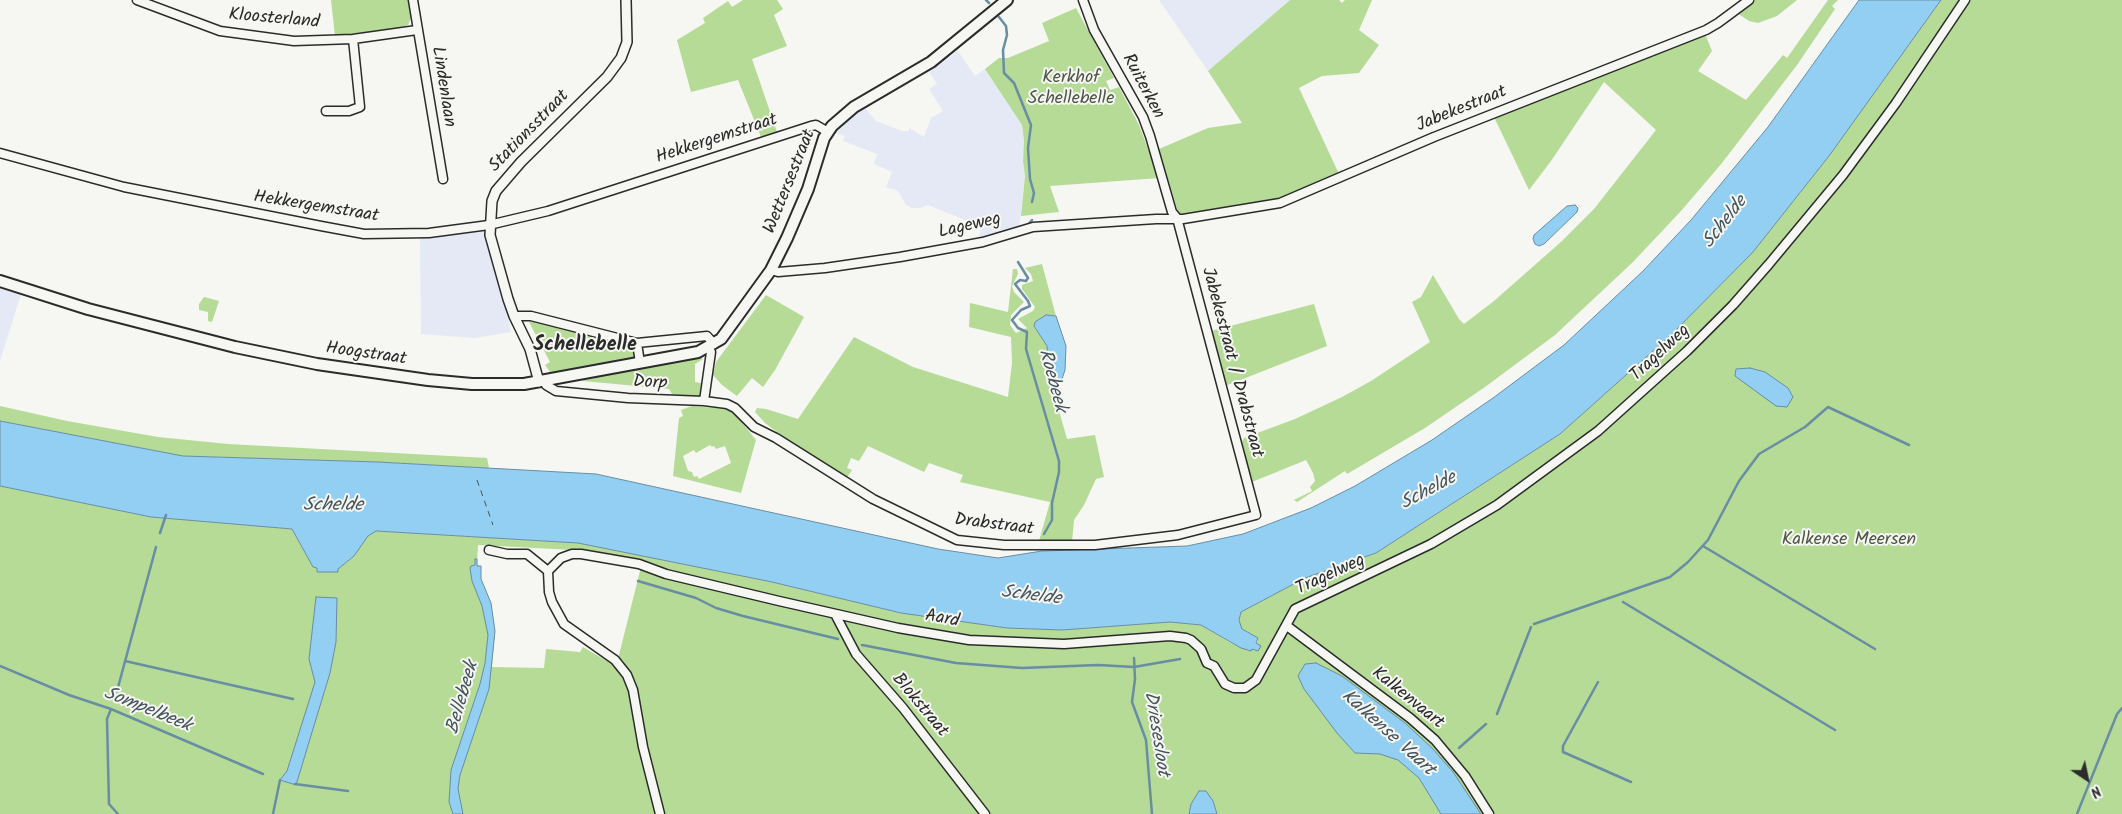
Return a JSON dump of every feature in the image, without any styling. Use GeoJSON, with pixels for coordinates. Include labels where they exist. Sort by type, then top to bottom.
{"type":"FeatureCollection","features":[{"type":"Feature","properties":{"kind":"main road","name":"Wettersestraat"},"geometry":{"type":"LineString","coordinates":[[728,331],[771,270],[801,206],[828,132],[837,121],[854,108],[930,62],[1007,0]]}},
{"type":"Feature","properties":{"kind":"main road","name":"Hoogstraat"},"geometry":{"type":"LineString","coordinates":[[0,281],[88,309],[159,328],[317,364],[428,380],[472,384],[515,384],[542,381],[682,356],[711,346],[728,331]]}},
{"type":"Feature","properties":{"kind":"street","name":"Kloosterland"},"geometry":{"type":"LineString","coordinates":[[137,0],[220,30],[294,41],[353,39],[417,30]]}},
{"type":"Feature","properties":{"kind":"street","name":"Lindenlaan"},"geometry":{"type":"LineString","coordinates":[[413,0],[443,179]]}},
{"type":"Feature","properties":{"kind":"street","name":"Stationsstraat"},"geometry":{"type":"LineString","coordinates":[[542,381],[530,349],[514,316],[490,235],[489,225],[492,201],[508,177],[607,77],[621,58],[627,42],[626,0]]}},
{"type":"Feature","properties":{"kind":"street","name":"Ruiterken"},"geometry":{"type":"LineString","coordinates":[[1083,0],[1094,30],[1144,117],[1172,212],[1177,218]]}},
{"type":"Feature","properties":{"kind":"street","name":"Jabekestraat"},"geometry":{"type":"LineString","coordinates":[[1177,218],[1183,219],[1262,208],[1293,198],[1434,137],[1706,30],[1749,0]]}},
{"type":"Feature","properties":{"kind":"street","name":"Tragelweg"},"geometry":{"type":"LineString","coordinates":[[1287,626],[1290,616],[1304,604],[1431,544],[1498,505],[1598,430],[1680,358],[1733,305],[1807,220],[1843,175],[1896,103],[1965,0]]}},
{"type":"Feature","properties":{"kind":"street"},"geometry":{"type":"LineString","coordinates":[[326,111],[349,111],[360,107],[353,39]]}},
{"type":"Feature","properties":{"kind":"street","name":"Hekkergemstraat"},"geometry":{"type":"LineString","coordinates":[[0,153],[124,187],[364,234],[429,233],[489,225],[558,208],[811,126],[816,126],[828,132]]}},
{"type":"Feature","properties":{"kind":"street","name":"Lageweg"},"geometry":{"type":"LineString","coordinates":[[771,270],[778,272],[808,270],[877,261],[970,245],[1033,226],[1177,218]]}},
{"type":"Feature","properties":{"kind":"street","name":"Jabekestraat / Drabstraat"},"geometry":{"type":"LineString","coordinates":[[1177,218],[1256,515]]}},
{"type":"Feature","properties":{"kind":"street"},"geometry":{"type":"LineString","coordinates":[[514,316],[531,316],[637,343],[707,336],[711,352],[704,400]]}},
{"type":"Feature","properties":{"kind":"street","name":"Dorp"},"geometry":{"type":"LineString","coordinates":[[637,343],[640,363]]}},
{"type":"Feature","properties":{"kind":"street","name":"Dorp"},"geometry":{"type":"LineString","coordinates":[[542,381],[546,386],[556,391],[628,398],[704,400]]}},
{"type":"Feature","properties":{"kind":"street","name":"Drabstraat"},"geometry":{"type":"LineString","coordinates":[[704,400],[727,404],[736,408],[754,427],[776,438],[866,495],[957,540],[1012,545],[1095,545],[1178,535],[1256,515]]}},
{"type":"Feature","properties":{"kind":"street"},"geometry":{"type":"LineString","coordinates":[[489,550],[507,554],[527,554],[548,571],[549,592],[557,614],[564,624],[615,660],[627,675],[633,690],[644,754],[660,814]]}},
{"type":"Feature","properties":{"kind":"street","name":"Aard"},"geometry":{"type":"LineString","coordinates":[[548,571],[561,558],[572,554],[582,554],[639,564],[671,575],[836,614],[945,637],[992,642],[1064,644],[1170,636],[1180,637],[1191,640],[1201,649],[1207,663],[1214,666],[1225,684],[1234,688],[1245,688],[1256,680],[1287,626]]}},
{"type":"Feature","properties":{"kind":"street","name":"Blokstraat"},"geometry":{"type":"LineString","coordinates":[[836,614],[856,654],[903,708],[985,814]]}},
{"type":"Feature","properties":{"kind":"street","name":"Kalkenvaart"},"geometry":{"type":"LineString","coordinates":[[1287,626],[1410,718],[1435,740],[1466,776],[1489,814]]}},
{"type":"Feature","properties":{"kind":"shaded area"},"geometry":{"type":"Polygon","coordinates":[[[1159,0],[1290,0],[1208,71],[1159,0]]]}},
{"type":"Feature","properties":{"kind":"shaded area"},"geometry":{"type":"Polygon","coordinates":[[[958,51],[975,76],[985,69],[1022,125],[1024,140],[1023,161],[1025,176],[1019,228],[977,241],[982,227],[928,205],[912,208],[906,205],[898,191],[886,187],[892,172],[874,164],[877,154],[843,141],[845,136],[836,133],[851,115],[870,105],[866,109],[876,121],[902,131],[909,131],[909,128],[924,137],[931,118],[943,111],[929,89],[937,84],[929,72],[958,51]]]}},
{"type":"Feature","properties":{"kind":"shaded area"},"geometry":{"type":"Polygon","coordinates":[[[487,230],[511,332],[475,338],[421,334],[420,237],[487,230]]]}},
{"type":"Feature","properties":{"kind":"shaded area"},"geometry":{"type":"Polygon","coordinates":[[[0,287],[21,294],[0,361],[0,287]]]}},
{"type":"Feature","properties":{"kind":"green space"},"geometry":{"type":"Polygon","coordinates":[[[331,0],[408,0],[411,18],[408,25],[402,28],[335,36],[331,0]]]}},
{"type":"Feature","properties":{"kind":"green space"},"geometry":{"type":"Polygon","coordinates":[[[743,0],[777,0],[783,9],[774,15],[787,46],[752,59],[777,132],[761,137],[738,80],[691,92],[677,40],[705,23],[703,18],[728,1],[732,7],[743,0]]]}},
{"type":"Feature","properties":{"kind":"green space"},"geometry":{"type":"Polygon","coordinates":[[[1290,0],[1339,0],[1342,3],[1345,0],[1372,0],[1359,30],[1379,45],[1359,73],[1322,76],[1299,88],[1339,174],[1261,204],[1179,215],[1159,149],[1208,128],[1242,123],[1208,71],[1290,0]]]}},
{"type":"Feature","properties":{"kind":"green space"},"geometry":{"type":"Polygon","coordinates":[[[1743,0],[1797,0],[1777,16],[1758,23],[1749,21],[1737,13],[1736,5],[1743,0]]]}},
{"type":"Feature","properties":{"kind":"green space"},"geometry":{"type":"Polygon","coordinates":[[[1828,0],[1838,0],[1832,6],[1835,9],[1797,65],[1722,163],[1681,211],[1633,262],[1555,335],[1485,387],[1425,428],[1347,474],[1345,471],[1297,502],[1294,500],[1312,491],[1310,487],[1315,481],[1306,460],[1252,482],[1242,442],[1244,438],[1295,419],[1342,397],[1371,381],[1430,342],[1412,302],[1421,297],[1433,275],[1459,319],[1464,324],[1494,301],[1562,241],[1594,209],[1656,130],[1604,82],[1551,161],[1529,190],[1494,117],[1705,34],[1712,51],[1698,71],[1746,100],[1783,55],[1787,58],[1828,0]]]}},
{"type":"Feature","properties":{"kind":"green space","name":"Kalkense Meersen"},"geometry":{"type":"Polygon","coordinates":[[[1941,0],[2122,0],[2122,814],[0,814],[0,486],[151,517],[292,529],[313,567],[317,568],[317,572],[338,572],[338,569],[354,556],[368,536],[376,531],[578,543],[772,582],[901,613],[1007,628],[1062,630],[1170,622],[1201,625],[1231,643],[1252,649],[1257,644],[1258,638],[1242,629],[1239,620],[1241,612],[1305,578],[1376,553],[1560,434],[1673,333],[1753,252],[1829,156],[1941,0]],[[478,545],[477,565],[480,566],[481,579],[491,603],[495,631],[492,667],[544,668],[546,649],[580,652],[583,647],[612,664],[617,663],[641,567],[573,550],[478,545]]]}},
{"type":"Feature","properties":{"kind":"green space","name":"Kerkhof Schellebelle"},"geometry":{"type":"Polygon","coordinates":[[[1076,8],[1114,78],[1106,81],[1110,90],[1119,87],[1139,125],[1159,178],[1050,186],[1059,212],[1021,216],[1025,176],[1022,125],[985,69],[999,58],[1008,58],[1049,41],[1042,23],[1076,8]]]}},
{"type":"Feature","properties":{"kind":"green space"},"geometry":{"type":"Polygon","coordinates":[[[1042,264],[1056,316],[1046,315],[1034,326],[1047,346],[1050,379],[1067,439],[1095,435],[1104,477],[1096,479],[1084,505],[1074,520],[1072,542],[1039,541],[1050,502],[960,482],[963,475],[929,463],[924,472],[868,446],[859,461],[851,458],[847,468],[852,470],[846,479],[788,440],[765,423],[755,412],[757,408],[766,409],[798,419],[854,337],[913,367],[1008,397],[1012,363],[1011,337],[969,327],[970,303],[1008,312],[1013,269],[1017,269],[1018,274],[1012,286],[1014,292],[1024,302],[1011,315],[1010,325],[1016,333],[1027,328],[1018,319],[1033,311],[1035,307],[1022,289],[1022,285],[1033,281],[1031,274],[1025,268],[1042,264]]]}},
{"type":"Feature","properties":{"kind":"green space"},"geometry":{"type":"Polygon","coordinates":[[[766,295],[804,317],[775,370],[763,387],[752,378],[737,396],[722,385],[713,375],[716,362],[766,295]]]}},
{"type":"Feature","properties":{"kind":"green space"},"geometry":{"type":"Polygon","coordinates":[[[204,297],[219,301],[212,322],[208,321],[208,312],[199,310],[199,304],[204,297]]]}},
{"type":"Feature","properties":{"kind":"green space"},"geometry":{"type":"Polygon","coordinates":[[[1314,304],[1327,346],[1225,386],[1211,331],[1314,304]]]}},
{"type":"Feature","properties":{"kind":"green space"},"geometry":{"type":"Polygon","coordinates":[[[532,321],[633,347],[635,360],[551,373],[545,365],[550,362],[529,322],[532,321]]]}},
{"type":"Feature","properties":{"kind":"green space"},"geometry":{"type":"Polygon","coordinates":[[[699,357],[703,359],[695,364],[695,382],[701,383],[700,395],[696,398],[674,397],[669,389],[583,381],[584,378],[699,357]]]}},
{"type":"Feature","properties":{"kind":"green space"},"geometry":{"type":"Polygon","coordinates":[[[0,406],[67,421],[158,437],[228,444],[487,458],[489,468],[378,462],[183,456],[0,421],[0,406]]]}},
{"type":"Feature","properties":{"kind":"green space"},"geometry":{"type":"Polygon","coordinates":[[[692,406],[727,409],[734,413],[756,440],[741,493],[673,476],[679,418],[683,416],[681,410],[692,406]],[[710,445],[696,453],[694,450],[683,456],[688,471],[692,472],[694,477],[697,476],[699,479],[731,463],[725,446],[716,449],[714,446],[710,445]]]}},
{"type":"Feature","properties":{"kind":"water","name":"Schelde"},"geometry":{"type":"Polygon","coordinates":[[[1859,0],[1941,0],[1829,156],[1753,252],[1673,333],[1560,434],[1376,553],[1305,578],[1241,612],[1239,620],[1242,629],[1258,638],[1256,643],[1261,646],[1258,651],[1241,648],[1201,625],[1170,622],[1062,630],[1007,628],[901,613],[772,582],[578,543],[376,531],[368,536],[354,556],[338,569],[338,572],[317,572],[317,568],[313,567],[292,529],[151,517],[0,486],[0,421],[183,456],[378,462],[596,474],[938,549],[998,558],[1042,551],[1187,546],[1243,534],[1311,508],[1355,486],[1432,440],[1493,398],[1564,345],[1643,271],[1691,220],[1768,127],[1859,0]]]}},
{"type":"Feature","properties":{"kind":"water"},"geometry":{"type":"Polygon","coordinates":[[[1575,205],[1578,208],[1577,212],[1544,244],[1539,246],[1535,244],[1534,235],[1567,206],[1575,205]]]}},
{"type":"Feature","properties":{"kind":"water"},"geometry":{"type":"Polygon","coordinates":[[[1046,315],[1056,316],[1066,346],[1065,370],[1062,379],[1053,387],[1050,379],[1047,346],[1034,326],[1035,322],[1046,315]]]}},
{"type":"Feature","properties":{"kind":"water"},"geometry":{"type":"Polygon","coordinates":[[[1750,368],[1765,372],[1788,388],[1793,397],[1787,407],[1776,406],[1735,376],[1736,369],[1750,368]]]}},
{"type":"Feature","properties":{"kind":"water"},"geometry":{"type":"Polygon","coordinates":[[[475,559],[477,559],[477,566],[481,566],[481,579],[491,603],[495,631],[489,689],[460,775],[458,789],[463,814],[453,814],[449,802],[451,770],[480,684],[485,663],[488,635],[482,606],[472,581],[470,568],[475,565],[475,559]]]}},
{"type":"Feature","properties":{"kind":"water"},"geometry":{"type":"Polygon","coordinates":[[[316,597],[337,598],[336,642],[330,673],[296,785],[280,780],[287,771],[315,682],[309,659],[316,597]]]}},
{"type":"Feature","properties":{"kind":"water","name":"Kalkense Vaart"},"geometry":{"type":"Polygon","coordinates":[[[1316,663],[1342,676],[1405,723],[1433,749],[1453,772],[1481,814],[1441,814],[1419,778],[1398,760],[1380,754],[1355,753],[1337,733],[1304,689],[1298,676],[1305,664],[1316,663]]]}},
{"type":"Feature","properties":{"kind":"water"},"geometry":{"type":"Polygon","coordinates":[[[1199,791],[1206,791],[1213,801],[1217,814],[1189,814],[1191,804],[1199,791]]]}},
{"type":"Feature","properties":{"kind":"waterway","name":"Roebeek"},"geometry":{"type":"LineString","coordinates":[[986,0],[989,3]]}},
{"type":"Feature","properties":{"kind":"waterway","name":"Roebeek"},"geometry":{"type":"LineString","coordinates":[[999,17],[1006,26],[1007,35],[1003,50],[1004,73],[1014,83],[1031,125],[1028,148],[1030,179],[1034,193],[1032,202]]}},
{"type":"Feature","properties":{"kind":"waterway","name":"Roebeek"},"geometry":{"type":"LineString","coordinates":[[1028,225],[1032,220]]}},
{"type":"Feature","properties":{"kind":"waterway","name":"Roebeek"},"geometry":{"type":"LineString","coordinates":[[1018,262],[1028,278],[1026,281],[1020,280],[1015,284],[1030,306],[1021,310],[1012,320],[1018,328],[1027,332],[1026,349],[1059,461],[1059,472],[1052,503],[1052,520],[1044,534]]}},
{"type":"Feature","properties":{"kind":"waterway"},"geometry":{"type":"LineString","coordinates":[[1534,624],[1670,577],[1688,562],[1708,540],[1739,481],[1759,454],[1805,427],[1828,407],[1909,445]]}},
{"type":"Feature","properties":{"kind":"waterway","name":"Sompelbeek"},"geometry":{"type":"LineString","coordinates":[[160,533],[166,515]]}},
{"type":"Feature","properties":{"kind":"waterway"},"geometry":{"type":"LineString","coordinates":[[1703,546],[1875,649]]}},
{"type":"Feature","properties":{"kind":"waterway","name":"Sompelbeek"},"geometry":{"type":"LineString","coordinates":[[117,691],[156,547]]}},
{"type":"Feature","properties":{"kind":"waterway"},"geometry":{"type":"LineString","coordinates":[[638,581],[696,598],[716,608],[743,616],[838,639]]}},
{"type":"Feature","properties":{"kind":"waterway"},"geometry":{"type":"LineString","coordinates":[[1623,602],[1835,730]]}},
{"type":"Feature","properties":{"kind":"waterway"},"geometry":{"type":"LineString","coordinates":[[1497,714],[1531,627]]}},
{"type":"Feature","properties":{"kind":"waterway"},"geometry":{"type":"LineString","coordinates":[[862,645],[956,663],[1022,668],[1098,665],[1134,667],[1180,659]]}},
{"type":"Feature","properties":{"kind":"waterway","name":"Driesesloot"},"geometry":{"type":"LineString","coordinates":[[1134,658],[1135,679],[1132,702],[1146,740],[1152,814]]}},
{"type":"Feature","properties":{"kind":"waterway"},"geometry":{"type":"LineString","coordinates":[[125,661],[293,699]]}},
{"type":"Feature","properties":{"kind":"waterway","name":"Sompelbeek"},"geometry":{"type":"LineString","coordinates":[[0,666],[69,695],[111,709],[263,774]]}},
{"type":"Feature","properties":{"kind":"waterway"},"geometry":{"type":"LineString","coordinates":[[1598,682],[1563,746],[1563,752],[1631,782]]}},
{"type":"Feature","properties":{"kind":"waterway"},"geometry":{"type":"LineString","coordinates":[[2077,814],[2117,714],[2122,708]]}},
{"type":"Feature","properties":{"kind":"waterway"},"geometry":{"type":"LineString","coordinates":[[111,709],[107,719],[109,804],[118,814]]}},
{"type":"Feature","properties":{"kind":"waterway"},"geometry":{"type":"LineString","coordinates":[[1459,748],[1486,724]]}},
{"type":"Feature","properties":{"kind":"waterway"},"geometry":{"type":"LineString","coordinates":[[273,814],[280,780]]}},
{"type":"Feature","properties":{"kind":"waterway","name":"Sompelbeek"},"geometry":{"type":"LineString","coordinates":[[295,784],[348,791]]}},
{"type":"Feature","properties":{"kind":"ferry route"},"geometry":{"type":"LineString","coordinates":[[477,480],[493,525]]}},
{"type":"Feature","properties":{"kind":"district","name":"Schellebelle"},"geometry":{"type":"Point","coordinates":[585,347]}},
{"type":"Feature","properties":{"kind":"water label","name":"Bellebeek"},"geometry":{"type":"Point","coordinates":[464,698]}}]}
